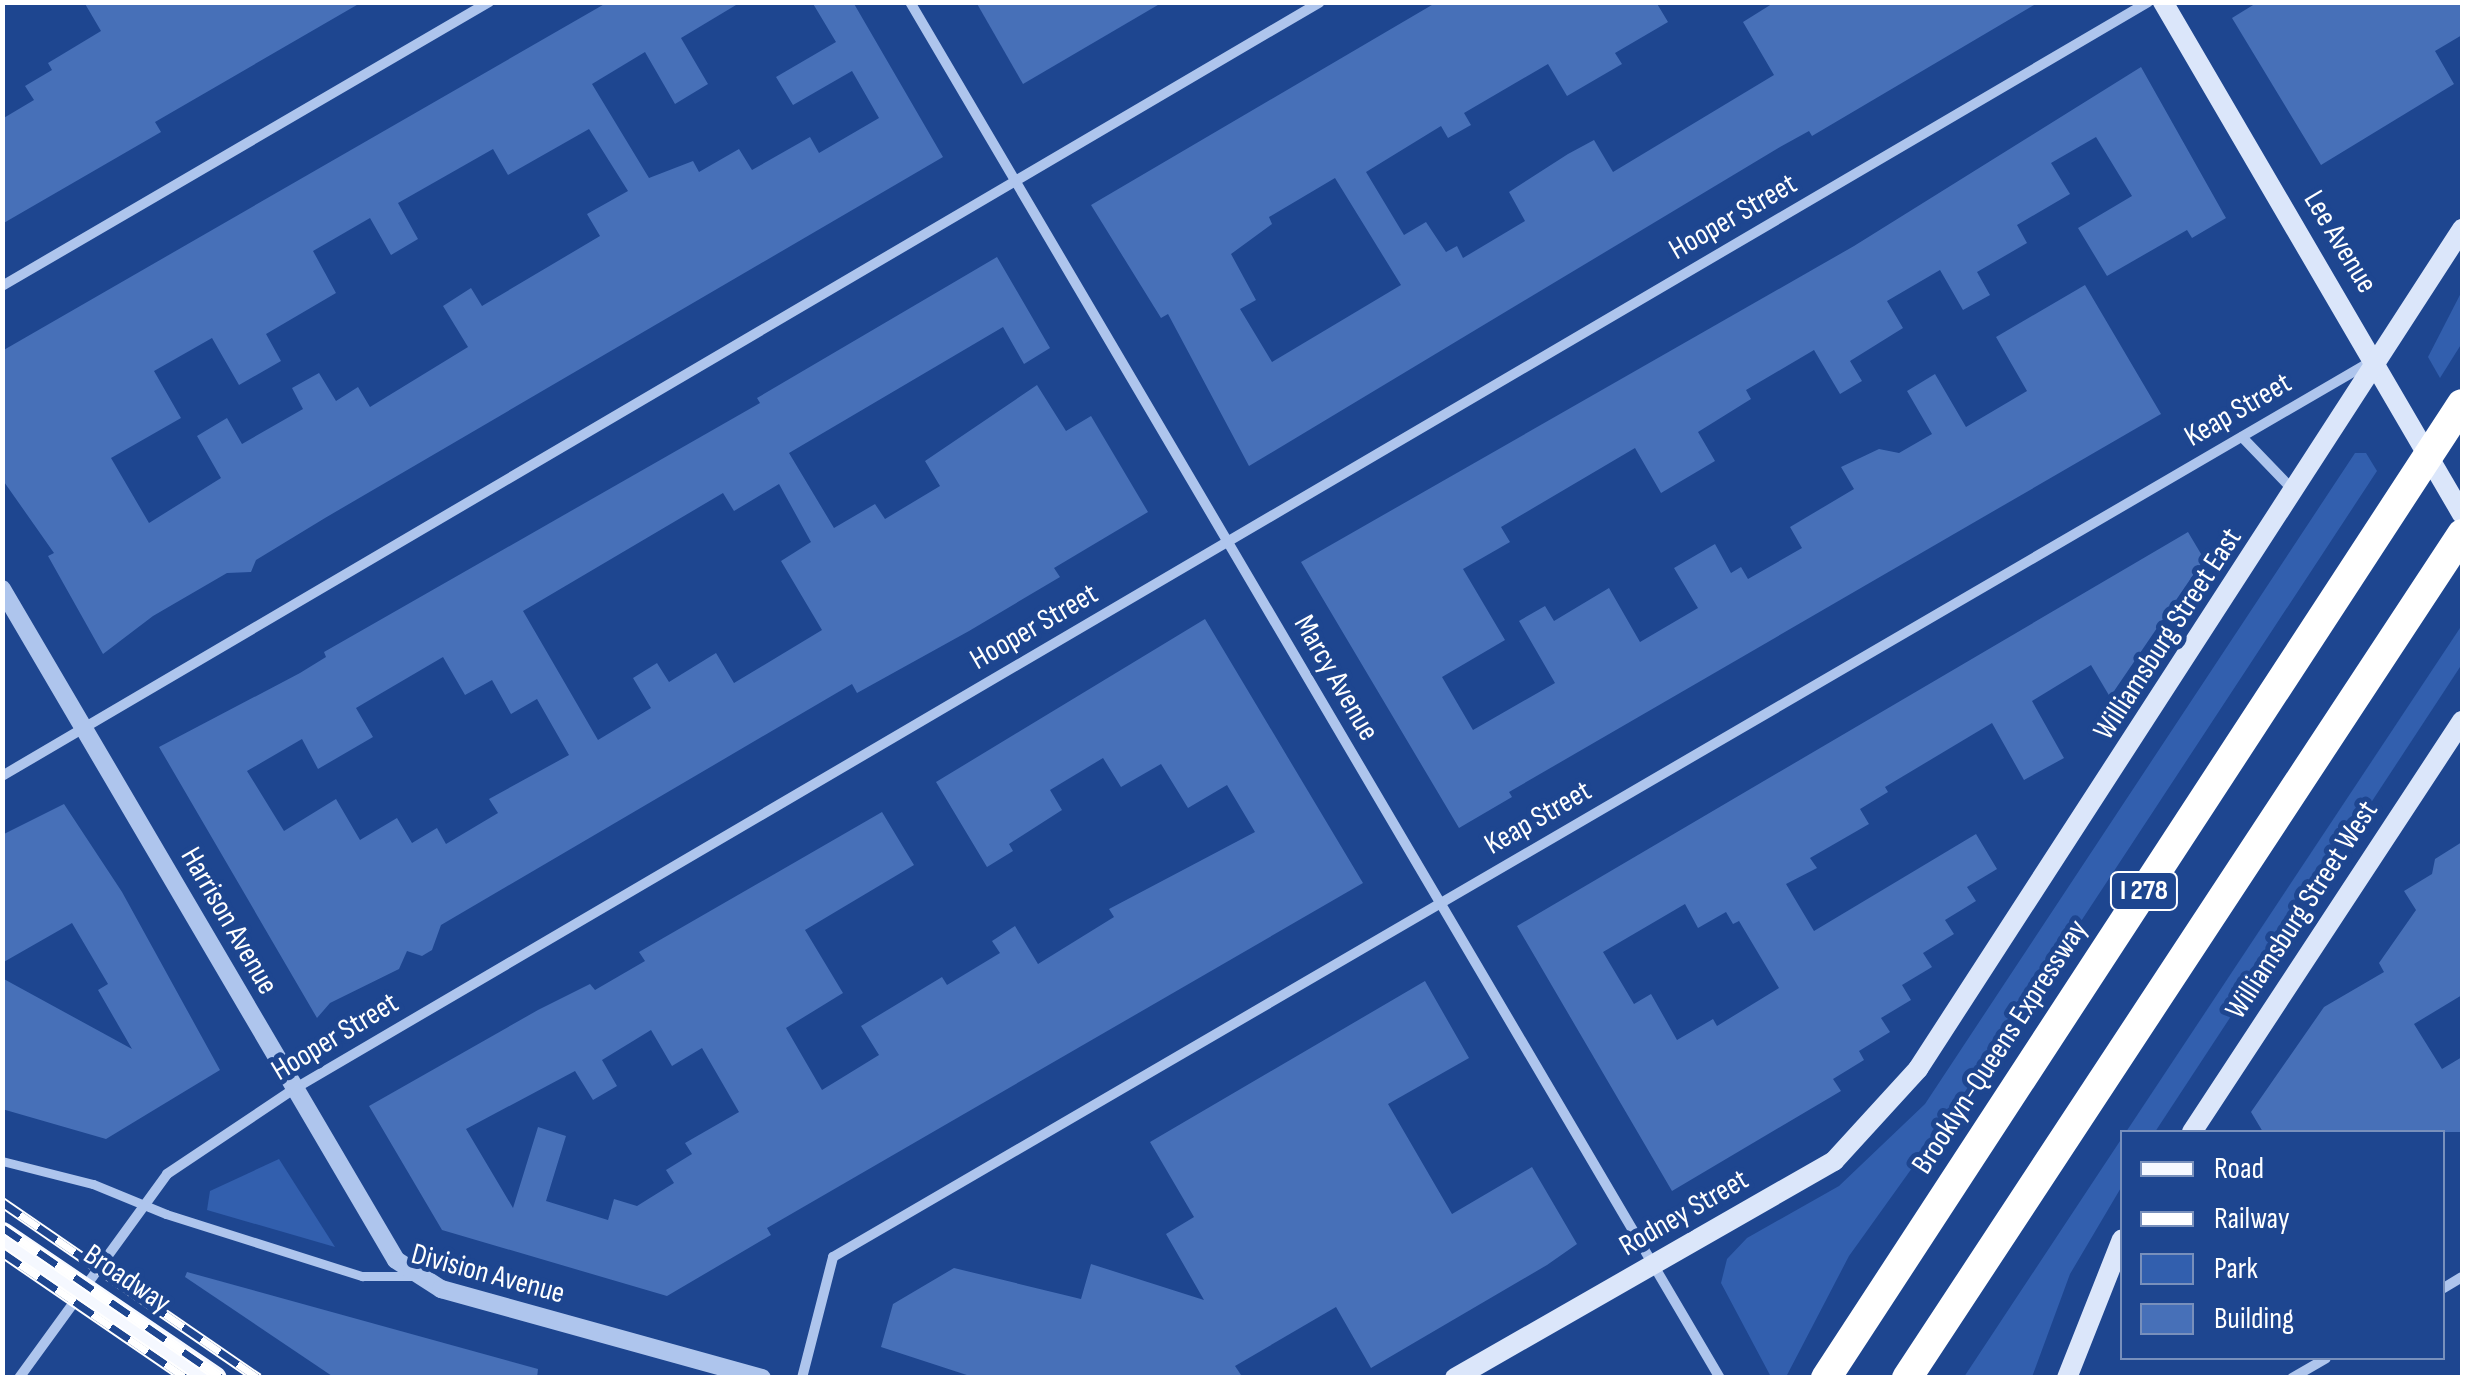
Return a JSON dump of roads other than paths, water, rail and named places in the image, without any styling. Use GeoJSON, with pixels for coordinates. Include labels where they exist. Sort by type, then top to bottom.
{"type":"FeatureCollection","features":[{"type":"Feature","properties":{"kind":"highway","name":"Brooklyn-Queens Expressway"},"geometry":{"type":"LineString","coordinates":[[1826,1378],[2462,404]]}},
{"type":"Feature","properties":{"kind":"highway","name":"I 278"},"geometry":{"type":"LineString","coordinates":[[1907,1378],[2462,534]]}},
{"type":"Feature","properties":{"kind":"main road","name":"Lee Avenue"},"geometry":{"type":"LineString","coordinates":[[2163,2],[2375,359],[2462,514]]}},
{"type":"Feature","properties":{"kind":"main road","name":"Williamsburg Street East"},"geometry":{"type":"LineString","coordinates":[[1918,1069],[2297,494],[2375,359],[2462,229]]}},
{"type":"Feature","properties":{"kind":"main road","name":"Williamsburg Street West"},"geometry":{"type":"LineString","coordinates":[[2193,1130],[2462,720]]}},
{"type":"Feature","properties":{"kind":"main road","name":"Rodney Street"},"geometry":{"type":"LineString","coordinates":[[1454,1378],[1834,1161],[1918,1069]]}},
{"type":"Feature","properties":{"kind":"main road","name":"Broadway"},"geometry":{"type":"LineString","coordinates":[[2,1234],[214,1378]]}},
{"type":"Feature","properties":{"kind":"main road"},"geometry":{"type":"LineString","coordinates":[[2066,1378],[2120,1244]]}},
{"type":"Feature","properties":{"kind":"street"},"geometry":{"type":"LineString","coordinates":[[2,286],[489,2]]}},
{"type":"Feature","properties":{"kind":"street","name":"Marcy Avenue"},"geometry":{"type":"LineString","coordinates":[[910,2],[1720,1378]]}},
{"type":"Feature","properties":{"kind":"street"},"geometry":{"type":"LineString","coordinates":[[2,776],[1320,2]]}},
{"type":"Feature","properties":{"kind":"street","name":"Hooper Street"},"geometry":{"type":"LineString","coordinates":[[19,1378],[167,1174],[294,1089],[2148,2]]}},
{"type":"Feature","properties":{"kind":"street","name":"Keap Street"},"geometry":{"type":"LineString","coordinates":[[802,1378],[833,1257],[2375,359]]}},
{"type":"Feature","properties":{"kind":"street"},"geometry":{"type":"LineString","coordinates":[[2242,437],[2297,494]]}},
{"type":"Feature","properties":{"kind":"street","name":"Harrison Avenue"},"geometry":{"type":"LineString","coordinates":[[2,589],[396,1260],[416,1276]]}},
{"type":"Feature","properties":{"kind":"street"},"geometry":{"type":"LineString","coordinates":[[2,1161],[144,1204]]}},
{"type":"Feature","properties":{"kind":"street","name":"Division Avenue"},"geometry":{"type":"LineString","coordinates":[[144,1204],[362,1276],[416,1276],[441,1289],[762,1378]]}},
{"type":"Feature","properties":{"kind":"street"},"geometry":{"type":"LineString","coordinates":[[2292,1378],[2323,1360]]}},
{"type":"Feature","properties":{"kind":"railway"},"geometry":{"type":"LineString","coordinates":[[2,1202],[258,1378]]}},
{"type":"Feature","properties":{"kind":"railway"},"geometry":{"type":"LineString","coordinates":[[2,1227],[222,1378]]}},
{"type":"Feature","properties":{"kind":"railway"},"geometry":{"type":"LineString","coordinates":[[2,1252],[186,1378]]}}]}
